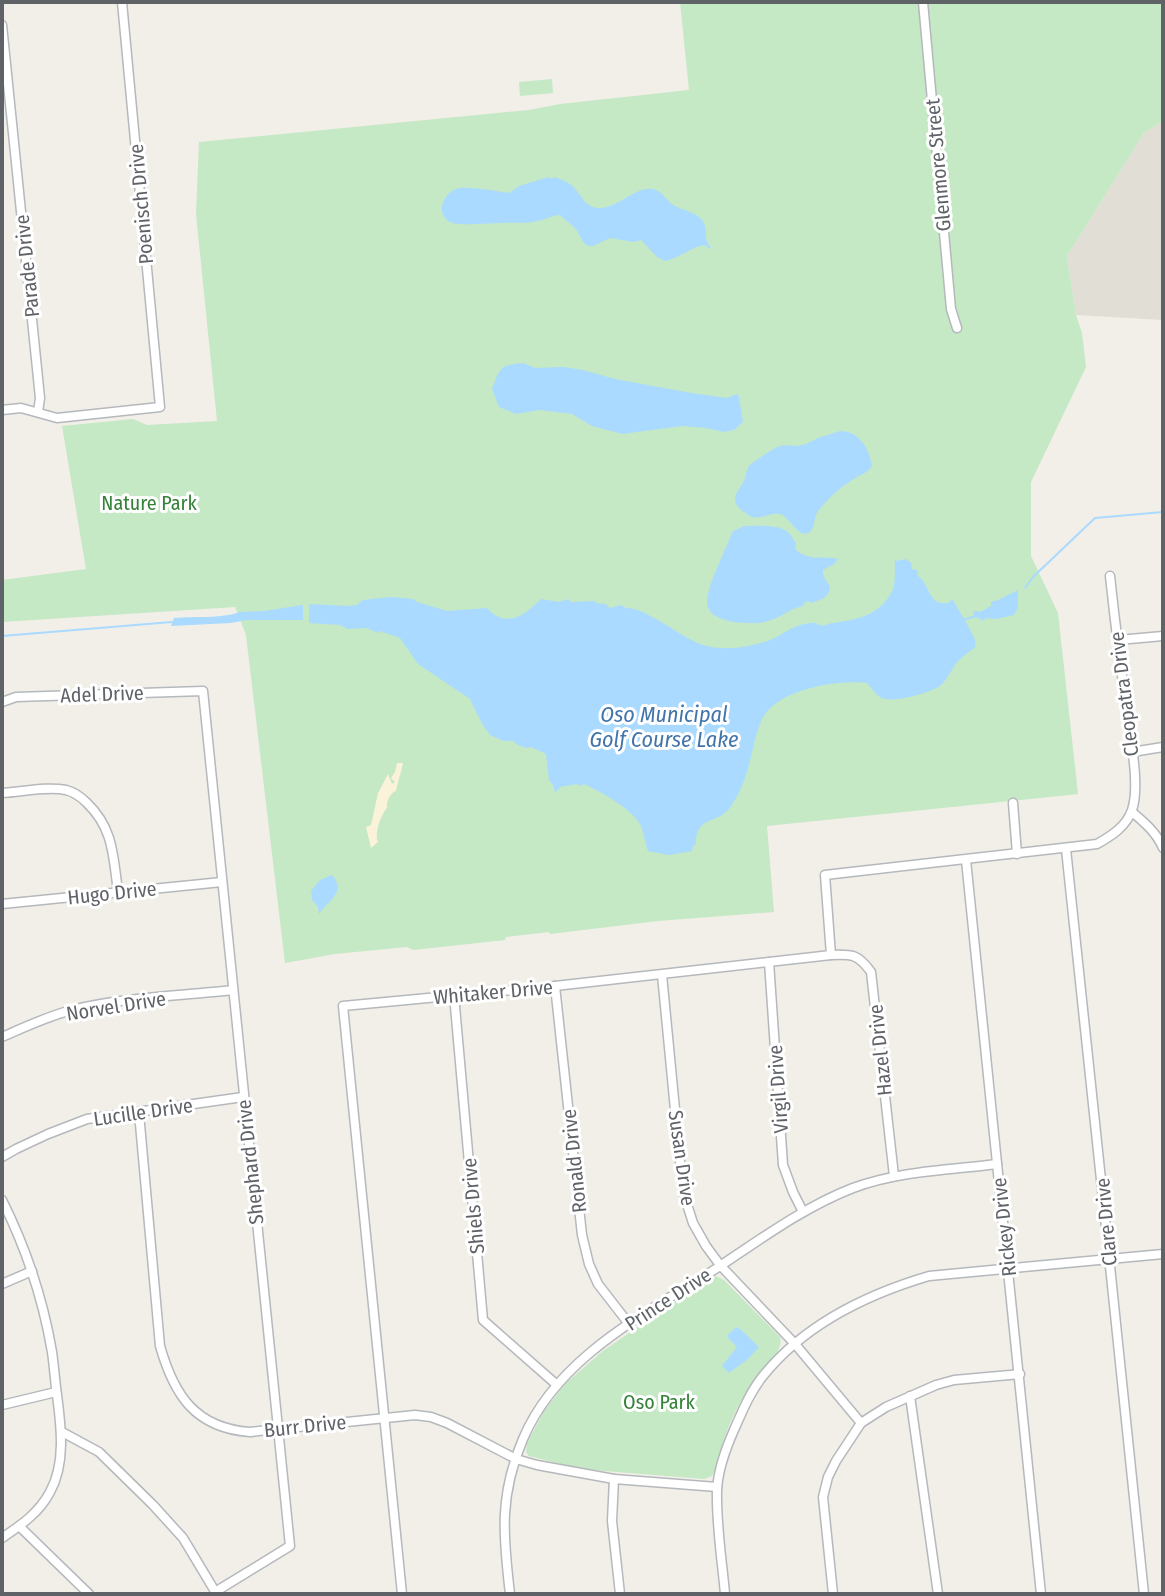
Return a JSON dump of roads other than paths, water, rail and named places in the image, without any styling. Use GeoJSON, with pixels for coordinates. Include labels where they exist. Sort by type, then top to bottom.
{"type":"FeatureCollection","features":[{"type":"Feature","properties":{"kind":"street","name":"Poenisch Drive"},"geometry":{"type":"LineString","coordinates":[[38,412],[57,418],[160,407],[122,2]]}},
{"type":"Feature","properties":{"kind":"street","name":"Glenmore Street"},"geometry":{"type":"LineString","coordinates":[[923,2],[951,309],[957,328]]}},
{"type":"Feature","properties":{"kind":"street","name":"Parade Drive"},"geometry":{"type":"LineString","coordinates":[[2,25],[40,398],[38,412]]}},
{"type":"Feature","properties":{"kind":"street"},"geometry":{"type":"LineString","coordinates":[[2,410],[21,408],[38,412]]}},
{"type":"Feature","properties":{"kind":"street","name":"Cleopatra Drive"},"geometry":{"type":"LineString","coordinates":[[1110,576],[1132,752],[1135,795],[1132,812]]}},
{"type":"Feature","properties":{"kind":"street"},"geometry":{"type":"LineString","coordinates":[[1118,640],[1163,636]]}},
{"type":"Feature","properties":{"kind":"street","name":"Adel Drive"},"geometry":{"type":"LineString","coordinates":[[2,702],[16,697],[203,691]]}},
{"type":"Feature","properties":{"kind":"street","name":"Shephard Drive"},"geometry":{"type":"LineString","coordinates":[[203,691],[290,1546],[216,1593]]}},
{"type":"Feature","properties":{"kind":"street"},"geometry":{"type":"LineString","coordinates":[[1132,752],[1163,747]]}},
{"type":"Feature","properties":{"kind":"street"},"geometry":{"type":"LineString","coordinates":[[2,793],[69,790],[83,799],[107,829],[118,891]]}},
{"type":"Feature","properties":{"kind":"street"},"geometry":{"type":"LineString","coordinates":[[1013,803],[1017,854]]}},
{"type":"Feature","properties":{"kind":"street"},"geometry":{"type":"LineString","coordinates":[[831,955],[825,875],[1097,844],[1114,835],[1132,812],[1148,826],[1163,848]]}},
{"type":"Feature","properties":{"kind":"street","name":"Clare Drive"},"geometry":{"type":"LineString","coordinates":[[1066,849],[1144,1594]]}},
{"type":"Feature","properties":{"kind":"street","name":"Rickey Drive"},"geometry":{"type":"LineString","coordinates":[[966,860],[1041,1594]]}},
{"type":"Feature","properties":{"kind":"street","name":"Hugo Drive"},"geometry":{"type":"LineString","coordinates":[[2,904],[222,882]]}},
{"type":"Feature","properties":{"kind":"street","name":"Hazel Drive"},"geometry":{"type":"LineString","coordinates":[[831,955],[851,954],[864,962],[871,972],[894,1176]]}},
{"type":"Feature","properties":{"kind":"street","name":"Whitaker Drive"},"geometry":{"type":"LineString","coordinates":[[402,1594],[343,1006],[831,955]]}},
{"type":"Feature","properties":{"kind":"street","name":"Virgil Drive"},"geometry":{"type":"LineString","coordinates":[[769,962],[783,1165],[803,1212]]}},
{"type":"Feature","properties":{"kind":"street","name":"Susan Drive"},"geometry":{"type":"LineString","coordinates":[[662,975],[683,1192],[693,1223],[720,1265],[795,1344],[861,1423]]}},
{"type":"Feature","properties":{"kind":"street","name":"Ronald Drive"},"geometry":{"type":"LineString","coordinates":[[555,986],[582,1235],[598,1284],[629,1324]]}},
{"type":"Feature","properties":{"kind":"street","name":"Norvel Drive"},"geometry":{"type":"LineString","coordinates":[[2,1037],[71,1010],[107,1003],[233,990]]}},
{"type":"Feature","properties":{"kind":"street","name":"Shiels Drive"},"geometry":{"type":"LineString","coordinates":[[454,995],[483,1320],[557,1385]]}},
{"type":"Feature","properties":{"kind":"street","name":"Lucille Drive"},"geometry":{"type":"LineString","coordinates":[[2,1157],[87,1119],[243,1097]]}},
{"type":"Feature","properties":{"kind":"street","name":"Burr Drive"},"geometry":{"type":"LineString","coordinates":[[139,1113],[160,1346],[168,1374],[186,1403],[198,1415],[219,1427],[250,1432],[384,1417],[431,1417],[516,1459],[537,1465],[614,1479],[717,1487]]}},
{"type":"Feature","properties":{"kind":"street","name":"Prince Drive"},"geometry":{"type":"LineString","coordinates":[[510,1594],[503,1541],[504,1513],[516,1459],[533,1419],[557,1385],[587,1355],[769,1232],[853,1188],[894,1176],[997,1164]]}},
{"type":"Feature","properties":{"kind":"street"},"geometry":{"type":"LineString","coordinates":[[2,1200],[19,1235],[43,1308],[53,1354],[62,1432],[51,1490],[36,1513],[2,1538]]}},
{"type":"Feature","properties":{"kind":"street"},"geometry":{"type":"LineString","coordinates":[[725,1594],[717,1487],[728,1443],[762,1377],[795,1344],[865,1298],[929,1276],[1163,1254]]}},
{"type":"Feature","properties":{"kind":"street"},"geometry":{"type":"LineString","coordinates":[[2,1284],[32,1271]]}},
{"type":"Feature","properties":{"kind":"street"},"geometry":{"type":"LineString","coordinates":[[833,1594],[823,1497],[836,1461],[861,1423],[886,1407],[954,1380],[1020,1374]]}},
{"type":"Feature","properties":{"kind":"street"},"geometry":{"type":"LineString","coordinates":[[2,1405],[56,1392]]}},
{"type":"Feature","properties":{"kind":"street"},"geometry":{"type":"LineString","coordinates":[[910,1396],[938,1594]]}},
{"type":"Feature","properties":{"kind":"street"},"geometry":{"type":"LineString","coordinates":[[62,1432],[99,1452],[153,1505],[183,1538],[216,1593]]}},
{"type":"Feature","properties":{"kind":"street"},"geometry":{"type":"LineString","coordinates":[[614,1479],[612,1521],[620,1594]]}},
{"type":"Feature","properties":{"kind":"street"},"geometry":{"type":"LineString","coordinates":[[19,1526],[89,1594]]}},
{"type":"Feature","properties":{"kind":"water"},"geometry":{"type":"Polygon","coordinates":[[[548,177],[567,182],[586,202],[598,208],[613,205],[642,190],[656,190],[672,204],[700,218],[711,248],[699,246],[665,261],[641,240],[634,242],[610,238],[588,246],[576,229],[560,215],[528,222],[457,224],[450,222],[443,213],[443,202],[456,189],[510,193],[519,186],[548,177]]]}},
{"type":"Feature","properties":{"kind":"water"},"geometry":{"type":"Polygon","coordinates":[[[523,363],[535,368],[583,370],[691,393],[727,398],[737,394],[743,422],[734,430],[724,432],[682,426],[622,434],[592,426],[572,414],[539,410],[516,414],[499,407],[492,389],[502,369],[523,363]]]}},
{"type":"Feature","properties":{"kind":"water"},"geometry":{"type":"Polygon","coordinates":[[[840,431],[858,437],[872,466],[825,503],[816,514],[811,531],[801,533],[780,514],[754,517],[737,505],[736,496],[749,466],[754,462],[778,447],[802,445],[840,431]]]}},
{"type":"Feature","properties":{"kind":"water"},"geometry":{"type":"Polygon","coordinates":[[[744,526],[780,528],[790,534],[796,543],[795,549],[800,553],[838,559],[823,570],[830,587],[828,594],[761,623],[734,622],[713,614],[707,601],[712,582],[732,532],[744,526]]]}},
{"type":"Feature","properties":{"kind":"water","name":"Oso Municipal Golf Course Lake"},"geometry":{"type":"Polygon","coordinates":[[[895,559],[906,559],[911,563],[912,569],[917,570],[937,602],[949,603],[952,599],[974,637],[975,647],[957,662],[941,685],[911,697],[885,699],[878,696],[867,683],[855,682],[809,688],[781,700],[762,719],[745,777],[730,808],[702,825],[692,851],[669,855],[648,851],[637,820],[624,807],[599,792],[577,784],[560,787],[555,793],[549,780],[546,754],[490,735],[470,699],[418,664],[400,638],[367,628],[347,629],[340,625],[309,623],[309,604],[347,606],[357,605],[363,600],[390,597],[413,599],[447,611],[487,608],[508,619],[528,611],[541,599],[559,602],[569,599],[570,602],[595,601],[610,608],[621,605],[643,612],[703,645],[739,648],[775,638],[797,626],[813,623],[824,625],[872,612],[885,602],[892,591],[895,559]]]}},
{"type":"Feature","properties":{"kind":"water"},"geometry":{"type":"Polygon","coordinates":[[[1018,590],[1018,607],[1014,615],[985,618],[984,621],[974,616],[973,612],[980,612],[991,606],[991,602],[1018,590]]]}},
{"type":"Feature","properties":{"kind":"water"},"geometry":{"type":"Polygon","coordinates":[[[303,605],[303,620],[246,620],[171,626],[174,618],[225,616],[303,605]]]}},
{"type":"Feature","properties":{"kind":"water"},"geometry":{"type":"Polygon","coordinates":[[[332,875],[337,892],[319,914],[311,891],[320,880],[332,875]]]}},
{"type":"Feature","properties":{"kind":"water"},"geometry":{"type":"Polygon","coordinates":[[[736,1327],[759,1347],[729,1373],[722,1366],[737,1347],[728,1338],[736,1327]]]}},
{"type":"Feature","properties":{"kind":"waterway"},"geometry":{"type":"LineString","coordinates":[[1025,588],[1095,518],[1163,512]]}},
{"type":"Feature","properties":{"kind":"waterway"},"geometry":{"type":"LineString","coordinates":[[963,620],[976,616]]}},
{"type":"Feature","properties":{"kind":"waterway"},"geometry":{"type":"LineString","coordinates":[[2,636],[172,622]]}},
{"type":"Feature","properties":{"kind":"park label","name":"Nature Park"},"geometry":{"type":"Point","coordinates":[149,503]}},
{"type":"Feature","properties":{"kind":"park label","name":"Oso Park"},"geometry":{"type":"Point","coordinates":[659,1402]}}]}
